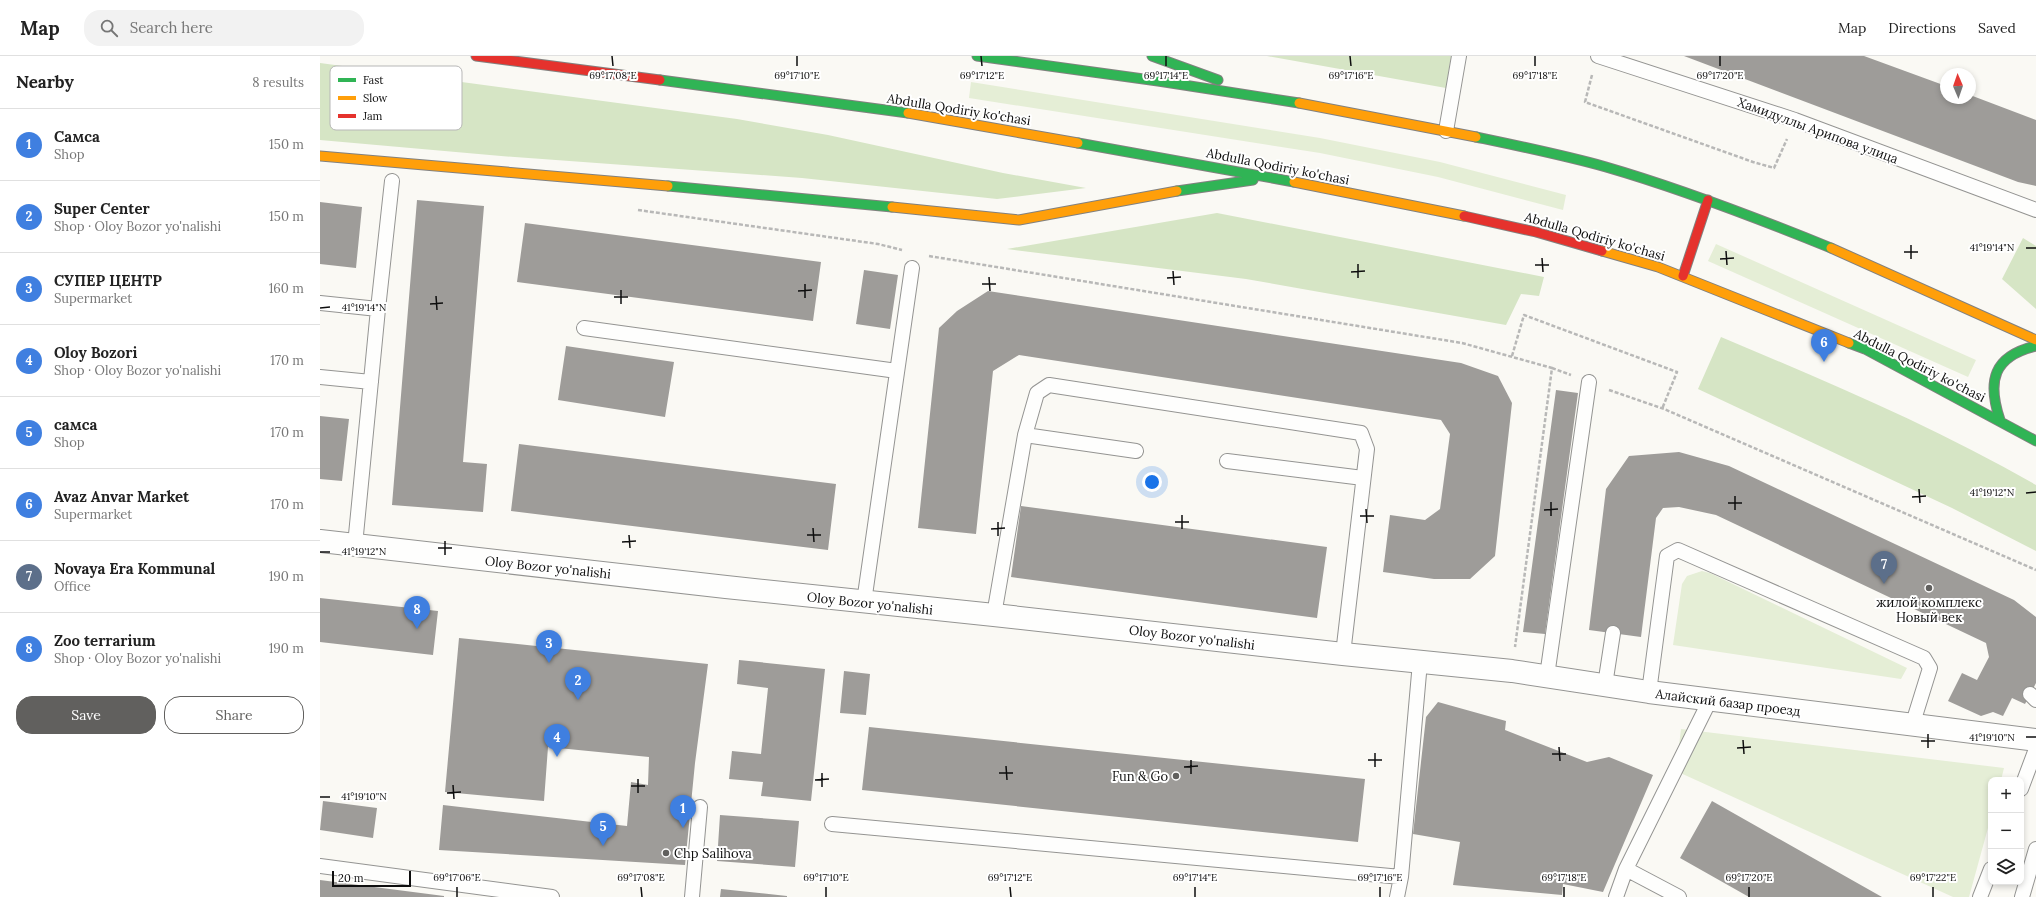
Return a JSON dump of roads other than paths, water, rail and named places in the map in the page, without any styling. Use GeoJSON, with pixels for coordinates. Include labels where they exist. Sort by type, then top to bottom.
{"type":"FeatureCollection","features":[{"type":"Feature","properties":{"kind":"main road","name":"Abdulla Qodiriy ko'chasi"},"geometry":{"type":"LineString","coordinates":[[476,56],[924,115],[1272,178],[1476,218],[1598,249],[1683,276],[1865,349],[2000,420],[2036,441]]}},
{"type":"Feature","properties":{"kind":"main road"},"geometry":{"type":"LineString","coordinates":[[977,56],[1128,76],[1264,97],[1446,131],[1556,154],[1625,173],[1708,200],[1886,270],[2036,340]]}},
{"type":"Feature","properties":{"kind":"main road"},"geometry":{"type":"LineString","coordinates":[[1152,56],[1264,97]]}},
{"type":"Feature","properties":{"kind":"main road"},"geometry":{"type":"LineString","coordinates":[[320,156],[811,198],[1020,220],[1156,194],[1272,178]]}},
{"type":"Feature","properties":{"kind":"main road"},"geometry":{"type":"LineString","coordinates":[[1683,276],[1708,200]]}},
{"type":"Feature","properties":{"kind":"main road"},"geometry":{"type":"LineString","coordinates":[[2000,420],[1992,396],[1996,373],[2004,360],[2011,354],[2036,346]]}},
{"type":"Feature","properties":{"kind":"street","name":"Oloy Bozor yo'nalishi"},"geometry":{"type":"LineString","coordinates":[[320,541],[1420,662]]}},
{"type":"Feature","properties":{"kind":"street","name":"Алайский базар проезд"},"geometry":{"type":"LineString","coordinates":[[1420,662],[1512,671],[1649,692],[1912,726],[2036,740]]}},
{"type":"Feature","properties":{"kind":"lane"},"geometry":{"type":"LineString","coordinates":[[1446,131],[1458,56]]}},
{"type":"Feature","properties":{"kind":"lane","name":"Хамидуллы Арипова улица"},"geometry":{"type":"LineString","coordinates":[[1598,56],[1795,120],[2036,210]]}},
{"type":"Feature","properties":{"kind":"lane"},"geometry":{"type":"LineString","coordinates":[[355,545],[392,181]]}},
{"type":"Feature","properties":{"kind":"lane"},"geometry":{"type":"LineString","coordinates":[[864,602],[912,268]]}},
{"type":"Feature","properties":{"kind":"lane"},"geometry":{"type":"LineString","coordinates":[[320,303],[378,309]]}},
{"type":"Feature","properties":{"kind":"lane"},"geometry":{"type":"LineString","coordinates":[[584,328],[897,371]]}},
{"type":"Feature","properties":{"kind":"lane"},"geometry":{"type":"LineString","coordinates":[[320,377],[371,382]]}},
{"type":"Feature","properties":{"kind":"lane"},"geometry":{"type":"LineString","coordinates":[[1547,676],[1590,382]]}},
{"type":"Feature","properties":{"kind":"lane"},"geometry":{"type":"LineString","coordinates":[[994,615],[1025,435],[1037,393],[1048,385],[1361,433],[1367,449],[1343,654]]}},
{"type":"Feature","properties":{"kind":"lane"},"geometry":{"type":"LineString","coordinates":[[1025,435],[1136,451]]}},
{"type":"Feature","properties":{"kind":"lane"},"geometry":{"type":"LineString","coordinates":[[1227,461],[1363,478]]}},
{"type":"Feature","properties":{"kind":"lane"},"geometry":{"type":"LineString","coordinates":[[1649,692],[1667,556],[1678,550],[1924,658],[1930,668],[1912,726]]}},
{"type":"Feature","properties":{"kind":"lane"},"geometry":{"type":"LineString","coordinates":[[1605,685],[1612,633]]}},
{"type":"Feature","properties":{"kind":"lane"},"geometry":{"type":"LineString","coordinates":[[1396,897],[1401,877],[1420,662]]}},
{"type":"Feature","properties":{"kind":"lane"},"geometry":{"type":"LineString","coordinates":[[1616,897],[1626,869],[1710,700]]}},
{"type":"Feature","properties":{"kind":"lane"},"geometry":{"type":"LineString","coordinates":[[2024,781],[2036,749]]}},
{"type":"Feature","properties":{"kind":"lane"},"geometry":{"type":"LineString","coordinates":[[692,897],[700,807]]}},
{"type":"Feature","properties":{"kind":"lane"},"geometry":{"type":"LineString","coordinates":[[832,824],[1401,877]]}},
{"type":"Feature","properties":{"kind":"lane"},"geometry":{"type":"LineString","coordinates":[[2022,897],[2036,849]]}},
{"type":"Feature","properties":{"kind":"lane"},"geometry":{"type":"LineString","coordinates":[[320,866],[552,897]]}},
{"type":"Feature","properties":{"kind":"lane"},"geometry":{"type":"LineString","coordinates":[[1626,869],[1679,897]]}},
{"type":"Feature","properties":{"kind":"lane"},"geometry":{"type":"LineString","coordinates":[[1980,897],[1988,877]]}},
{"type":"Feature","properties":{"kind":"place","name":"Avaz Anvar Market"},"geometry":{"type":"Point","coordinates":[1824,362]}},
{"type":"Feature","properties":{"kind":"place","name":"Novaya Era Kommunal"},"geometry":{"type":"Point","coordinates":[1884,584]}},
{"type":"Feature","properties":{"kind":"place","name":"жилой комплекс Новый век"},"geometry":{"type":"Point","coordinates":[1929,588]}},
{"type":"Feature","properties":{"kind":"place","name":"Zoo terrarium"},"geometry":{"type":"Point","coordinates":[417,629]}},
{"type":"Feature","properties":{"kind":"place","name":"СУПЕР ЦЕНТР"},"geometry":{"type":"Point","coordinates":[549,663]}},
{"type":"Feature","properties":{"kind":"place","name":"Super Center"},"geometry":{"type":"Point","coordinates":[578,700]}},
{"type":"Feature","properties":{"kind":"place","name":"Oloy Bozori"},"geometry":{"type":"Point","coordinates":[557,757]}},
{"type":"Feature","properties":{"kind":"place","name":"Fun & Go"},"geometry":{"type":"Point","coordinates":[1176,776]}},
{"type":"Feature","properties":{"kind":"place","name":"Самса"},"geometry":{"type":"Point","coordinates":[683,828]}},
{"type":"Feature","properties":{"kind":"place","name":"самса"},"geometry":{"type":"Point","coordinates":[603,846]}},
{"type":"Feature","properties":{"kind":"place","name":"Chp Salihova"},"geometry":{"type":"Point","coordinates":[666,853]}}]}
